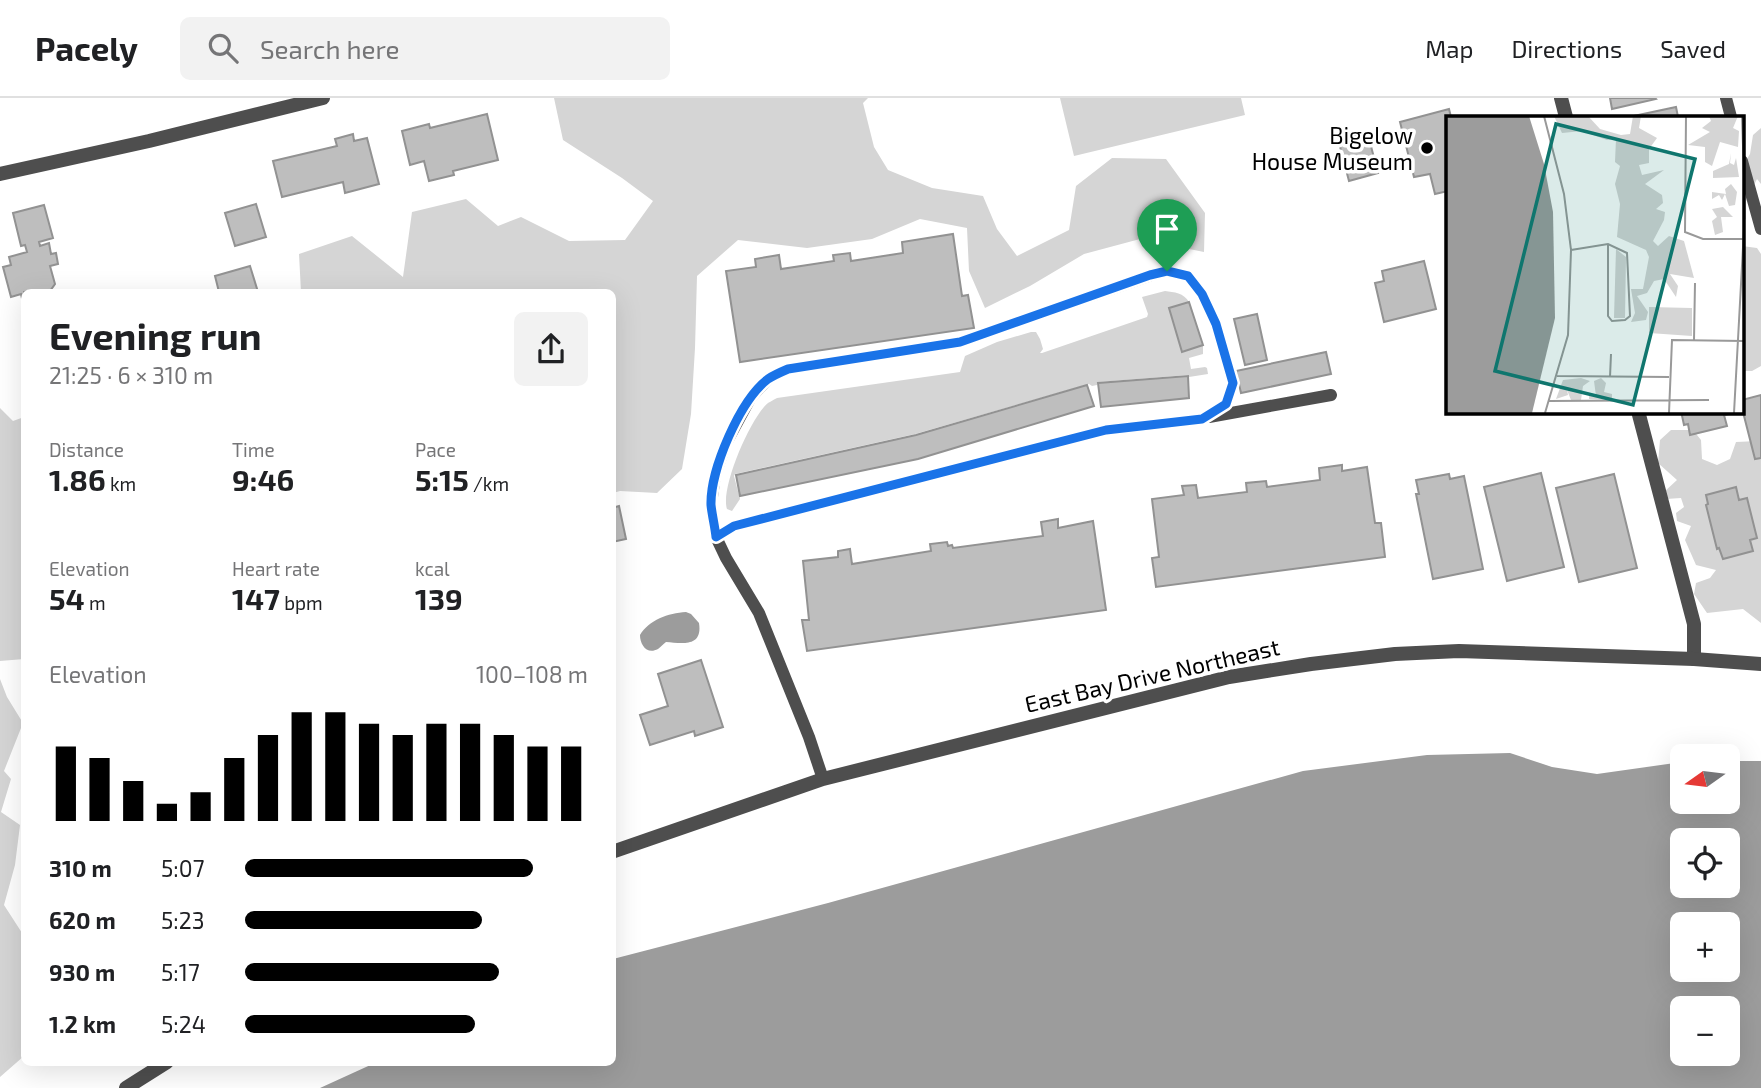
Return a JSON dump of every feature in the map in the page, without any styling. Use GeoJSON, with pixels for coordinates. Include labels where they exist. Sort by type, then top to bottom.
{"type":"FeatureCollection","features":[{"type":"Feature","properties":{"kind":"street"},"geometry":{"type":"LineString","coordinates":[[0,174],[323,98]]}},
{"type":"Feature","properties":{"kind":"street"},"geometry":{"type":"LineString","coordinates":[[1561,98],[1566,116]]}},
{"type":"Feature","properties":{"kind":"street"},"geometry":{"type":"LineString","coordinates":[[1639,413],[1694,624],[1694,659]]}},
{"type":"Feature","properties":{"kind":"street","name":"East Bay Drive Northeast"},"geometry":{"type":"LineString","coordinates":[[616,851],[823,779],[1229,677],[1395,654],[1459,651],[1694,659],[1761,664]]}},
{"type":"Feature","properties":{"kind":"street"},"geometry":{"type":"LineString","coordinates":[[126,1088],[161,1066]]}},
{"type":"Feature","properties":{"kind":"lane"},"geometry":{"type":"LineString","coordinates":[[1726,98],[1731,116]]}},
{"type":"Feature","properties":{"kind":"lane"},"geometry":{"type":"LineString","coordinates":[[1744,168],[1761,229]]}},
{"type":"Feature","properties":{"kind":"lane"},"geometry":{"type":"LineString","coordinates":[[823,779],[759,613],[716,537],[711,504],[715,475],[725,445],[751,397],[769,378],[788,369],[960,342],[1167,271],[1188,276],[1202,294],[1216,324],[1233,383],[1226,404],[1202,419]]}},
{"type":"Feature","properties":{"kind":"lane"},"geometry":{"type":"LineString","coordinates":[[716,537],[734,526],[1106,430],[1202,419],[1331,395]]}},
{"type":"Feature","properties":{"kind":"shaded area"},"geometry":{"type":"Polygon","coordinates":[[[554,98],[868,98],[863,103],[874,147],[888,170],[932,188],[983,196],[997,229],[1017,256],[1069,230],[1076,186],[1112,158],[1166,159],[1205,213],[1204,252],[1140,239],[1084,254],[1030,286],[985,308],[969,271],[967,228],[920,219],[872,239],[807,248],[738,240],[697,276],[691,414],[682,469],[657,493],[616,492],[616,289],[301,289],[299,254],[352,236],[403,277],[412,212],[466,199],[498,226],[521,217],[569,241],[625,240],[653,201],[563,140],[554,98]]]}},
{"type":"Feature","properties":{"kind":"shaded area"},"geometry":{"type":"Polygon","coordinates":[[[1060,98],[1241,98],[1245,115],[1074,156],[1060,98]]]}},
{"type":"Feature","properties":{"kind":"shaded area"},"geometry":{"type":"Polygon","coordinates":[[[1761,128],[1761,184],[1757,179],[1746,201],[1744,220],[1744,164],[1750,154],[1753,135],[1761,128]]]}},
{"type":"Feature","properties":{"kind":"shaded area"},"geometry":{"type":"Polygon","coordinates":[[[1744,246],[1757,248],[1761,254],[1761,366],[1752,371],[1744,371],[1744,246]]]}},
{"type":"Feature","properties":{"kind":"shaded area"},"geometry":{"type":"Polygon","coordinates":[[[1165,291],[1182,295],[1189,302],[1169,309],[1182,352],[1203,345],[1203,354],[1189,358],[1191,369],[1205,367],[1208,374],[1098,382],[1097,385],[1089,384],[915,434],[735,474],[740,499],[732,511],[727,509],[728,486],[745,438],[761,411],[777,398],[960,372],[965,356],[997,342],[1031,332],[1036,332],[1040,339],[1042,353],[1147,317],[1142,297],[1165,291]]]}},
{"type":"Feature","properties":{"kind":"shaded area"},"geometry":{"type":"Polygon","coordinates":[[[0,408],[13,421],[21,418],[21,659],[0,661],[0,408]]]}},
{"type":"Feature","properties":{"kind":"shaded area"},"geometry":{"type":"Polygon","coordinates":[[[1671,430],[1693,430],[1701,440],[1702,459],[1717,465],[1730,459],[1736,442],[1758,441],[1761,444],[1761,623],[1743,609],[1707,613],[1694,594],[1696,583],[1710,578],[1716,570],[1696,565],[1685,540],[1691,526],[1677,521],[1676,513],[1684,507],[1681,498],[1666,499],[1664,492],[1677,480],[1658,463],[1660,440],[1671,430]]]}},
{"type":"Feature","properties":{"kind":"shaded area"},"geometry":{"type":"Polygon","coordinates":[[[686,612],[699,623],[698,637],[684,643],[666,642],[654,651],[645,648],[640,635],[648,625],[666,616],[686,612]]]}},
{"type":"Feature","properties":{"kind":"shaded area"},"geometry":{"type":"Polygon","coordinates":[[[0,679],[21,720],[21,728],[4,771],[11,779],[1,812],[20,825],[15,865],[4,905],[21,931],[21,1059],[0,1077],[0,679]]]}},
{"type":"Feature","properties":{"kind":"shaded area"},"geometry":{"type":"Polygon","coordinates":[[[1510,753],[1552,767],[1597,774],[1670,764],[1670,814],[1740,814],[1740,761],[1761,761],[1761,1088],[320,1088],[368,1066],[616,1066],[616,958],[828,903],[1303,771],[1427,755],[1510,753]]]}},
{"type":"Feature","properties":{"kind":"building"},"geometry":{"type":"Polygon","coordinates":[[[1610,98],[1655,98],[1656,99],[1612,109],[1610,98]]]}},
{"type":"Feature","properties":{"kind":"building"},"geometry":{"type":"Polygon","coordinates":[[[1676,107],[1678,116],[1634,116],[1676,107]]]}},
{"type":"Feature","properties":{"kind":"building","name":"Bigelow House Museum"},"geometry":{"type":"Polygon","coordinates":[[[1449,109],[1451,116],[1446,116],[1446,191],[1435,194],[1430,174],[1414,177],[1400,122],[1449,109]]]}},
{"type":"Feature","properties":{"kind":"building"},"geometry":{"type":"Polygon","coordinates":[[[487,114],[498,160],[453,171],[454,175],[429,181],[424,161],[410,165],[402,131],[429,124],[430,128],[487,114]]]}},
{"type":"Feature","properties":{"kind":"building"},"geometry":{"type":"Polygon","coordinates":[[[1367,131],[1378,173],[1349,181],[1338,139],[1367,131]]]}},
{"type":"Feature","properties":{"kind":"building"},"geometry":{"type":"Polygon","coordinates":[[[353,134],[354,141],[367,138],[379,184],[345,193],[343,182],[282,197],[273,161],[337,146],[335,139],[353,134]]]}},
{"type":"Feature","properties":{"kind":"building"},"geometry":{"type":"Polygon","coordinates":[[[256,204],[266,237],[235,246],[225,213],[256,204]]]}},
{"type":"Feature","properties":{"kind":"building"},"geometry":{"type":"Polygon","coordinates":[[[44,205],[53,238],[39,242],[40,246],[49,243],[51,254],[56,253],[58,264],[50,266],[55,284],[51,289],[21,289],[21,294],[11,297],[3,267],[11,265],[9,257],[27,252],[25,245],[21,246],[13,213],[44,205]]]}},
{"type":"Feature","properties":{"kind":"building"},"geometry":{"type":"Polygon","coordinates":[[[953,234],[962,296],[968,295],[974,328],[740,362],[726,271],[756,267],[755,259],[779,255],[781,269],[834,261],[833,255],[850,253],[851,261],[903,253],[902,242],[953,234]]]}},
{"type":"Feature","properties":{"kind":"building"},"geometry":{"type":"Polygon","coordinates":[[[1424,261],[1436,309],[1384,322],[1375,283],[1384,281],[1382,271],[1424,261]]]}},
{"type":"Feature","properties":{"kind":"building"},"geometry":{"type":"Polygon","coordinates":[[[250,266],[257,289],[218,289],[215,276],[250,266]]]}},
{"type":"Feature","properties":{"kind":"building"},"geometry":{"type":"Polygon","coordinates":[[[1189,302],[1203,345],[1182,352],[1169,308],[1189,302]]]}},
{"type":"Feature","properties":{"kind":"building"},"geometry":{"type":"Polygon","coordinates":[[[1257,314],[1267,360],[1245,365],[1234,319],[1257,314]]]}},
{"type":"Feature","properties":{"kind":"building"},"geometry":{"type":"Polygon","coordinates":[[[1326,352],[1331,374],[1241,393],[1236,371],[1326,352]]]}},
{"type":"Feature","properties":{"kind":"building"},"geometry":{"type":"Polygon","coordinates":[[[1188,376],[1189,398],[1101,407],[1098,383],[1188,376]]]}},
{"type":"Feature","properties":{"kind":"building"},"geometry":{"type":"Polygon","coordinates":[[[1087,385],[1094,406],[918,459],[740,496],[736,475],[916,435],[1087,385]]]}},
{"type":"Feature","properties":{"kind":"building"},"geometry":{"type":"Polygon","coordinates":[[[1761,395],[1761,458],[1755,459],[1743,413],[1744,399],[1761,395]]]}},
{"type":"Feature","properties":{"kind":"building"},"geometry":{"type":"Polygon","coordinates":[[[1681,413],[1734,413],[1724,415],[1727,426],[1690,435],[1688,424],[1684,425],[1681,413]]]}},
{"type":"Feature","properties":{"kind":"building"},"geometry":{"type":"Polygon","coordinates":[[[1342,465],[1342,471],[1367,467],[1375,523],[1381,523],[1385,557],[1156,587],[1152,558],[1159,557],[1152,499],[1184,495],[1182,486],[1196,485],[1198,498],[1247,492],[1246,483],[1266,481],[1267,487],[1320,480],[1319,468],[1342,465]]]}},
{"type":"Feature","properties":{"kind":"building"},"geometry":{"type":"Polygon","coordinates":[[[1541,473],[1564,567],[1507,581],[1484,487],[1541,473]]]}},
{"type":"Feature","properties":{"kind":"building"},"geometry":{"type":"Polygon","coordinates":[[[1449,474],[1450,479],[1464,476],[1483,569],[1433,579],[1416,494],[1419,494],[1416,480],[1449,474]]]}},
{"type":"Feature","properties":{"kind":"building"},"geometry":{"type":"Polygon","coordinates":[[[1614,474],[1637,568],[1579,582],[1556,488],[1614,474]]]}},
{"type":"Feature","properties":{"kind":"building"},"geometry":{"type":"Polygon","coordinates":[[[1736,487],[1739,500],[1747,498],[1757,538],[1750,540],[1753,551],[1723,559],[1719,548],[1717,549],[1706,495],[1736,487]]]}},
{"type":"Feature","properties":{"kind":"building"},"geometry":{"type":"Polygon","coordinates":[[[619,506],[626,539],[616,541],[616,507],[619,506]]]}},
{"type":"Feature","properties":{"kind":"building"},"geometry":{"type":"Polygon","coordinates":[[[1058,519],[1058,528],[1093,521],[1106,610],[807,651],[802,620],[809,620],[803,561],[838,557],[838,551],[850,549],[852,564],[931,551],[930,544],[947,542],[948,546],[952,545],[953,548],[1043,536],[1041,522],[1058,519]]]}},
{"type":"Feature","properties":{"kind":"building"},"geometry":{"type":"Polygon","coordinates":[[[701,660],[723,727],[695,736],[694,731],[650,745],[640,715],[668,706],[658,674],[701,660]]]}},
{"type":"Feature","properties":{"kind":"place","name":"Bigelow House Museum"},"geometry":{"type":"Point","coordinates":[1427,148]}},
{"type":"Feature","properties":{"kind":"route"},"geometry":{"type":"LineString","coordinates":[[1167,271],[1188,276],[1202,294],[1226,353],[1233,383],[1226,404],[1202,419],[1106,430],[734,526],[716,537],[711,504],[715,475],[725,445],[751,397],[769,378],[788,369],[960,342],[1167,271]]}}]}
